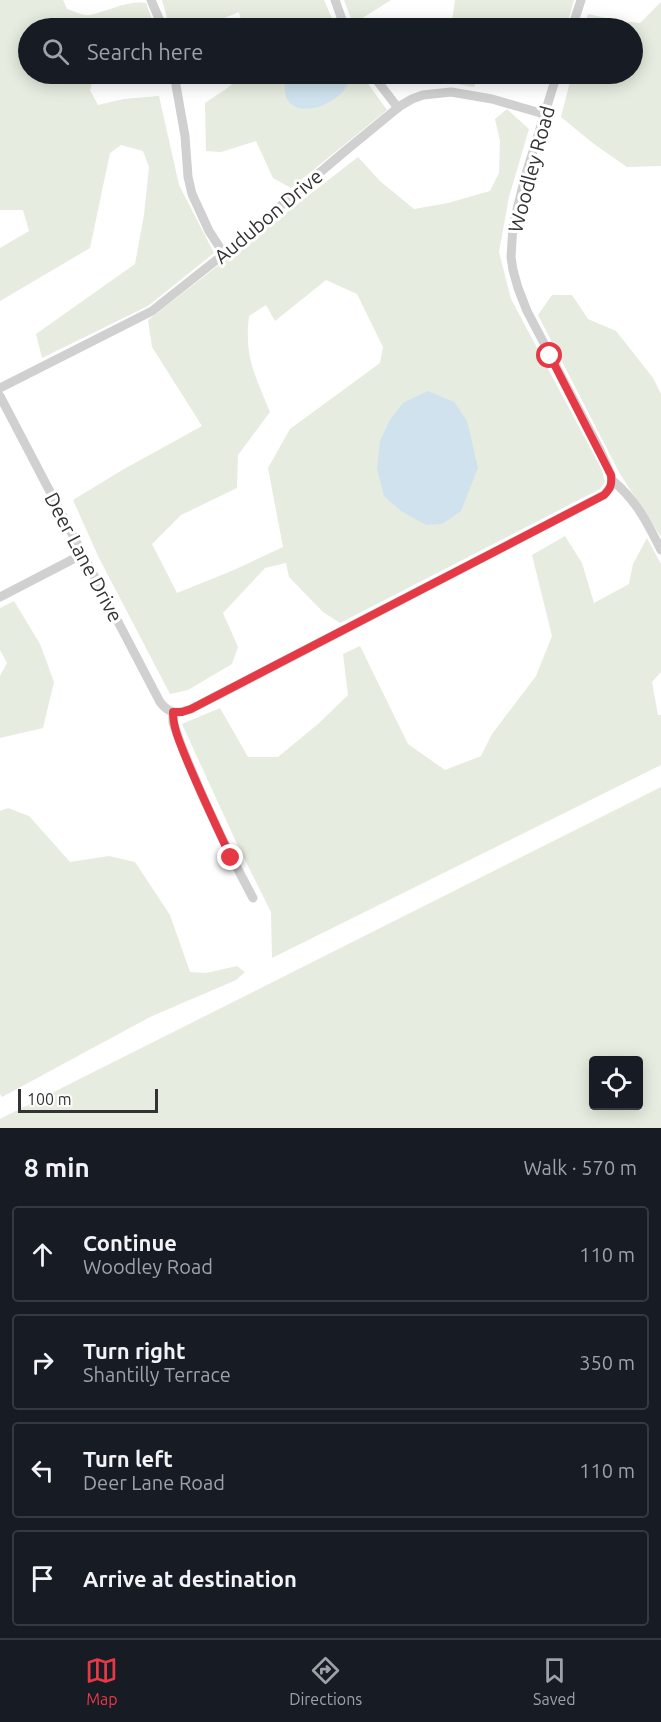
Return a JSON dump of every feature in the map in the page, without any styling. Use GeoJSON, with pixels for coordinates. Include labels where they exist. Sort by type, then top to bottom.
{"type":"FeatureCollection","features":[{"type":"Feature","properties":{"kind":"street"},"geometry":{"type":"LineString","coordinates":[[152,0],[159,18]]}},
{"type":"Feature","properties":{"kind":"street"},"geometry":{"type":"LineString","coordinates":[[335,0],[341,18]]}},
{"type":"Feature","properties":{"kind":"street"},"geometry":{"type":"LineString","coordinates":[[575,18],[581,0]]}},
{"type":"Feature","properties":{"kind":"street"},"geometry":{"type":"LineString","coordinates":[[176,84],[192,194],[209,231],[224,254]]}},
{"type":"Feature","properties":{"kind":"street"},"geometry":{"type":"LineString","coordinates":[[380,84],[398,108]]}},
{"type":"Feature","properties":{"kind":"street","name":"Woodley Road"},"geometry":{"type":"LineString","coordinates":[[554,84],[514,217],[511,240],[513,270],[527,311],[600,450],[612,480],[629,495],[661,550]]}},
{"type":"Feature","properties":{"kind":"street","name":"Audubon Drive"},"geometry":{"type":"LineString","coordinates":[[0,388],[152,311],[224,254],[398,108],[412,99],[423,95],[452,92],[492,99],[544,114]]}},
{"type":"Feature","properties":{"kind":"street","name":"Deer Lane Drive"},"geometry":{"type":"LineString","coordinates":[[0,396],[160,702],[165,709],[173,712]]}},
{"type":"Feature","properties":{"kind":"street"},"geometry":{"type":"LineString","coordinates":[[253,898],[231,858],[195,779],[173,723],[173,712],[191,709],[604,495],[612,485],[612,480]]}},
{"type":"Feature","properties":{"kind":"street"},"geometry":{"type":"LineString","coordinates":[[0,597],[83,554]]}},
{"type":"Feature","properties":{"kind":"shaded area"},"geometry":{"type":"Polygon","coordinates":[[[0,0],[63,0],[67,9],[87,15],[125,4],[146,3],[151,18],[18,18],[18,84],[92,84],[90,90],[98,105],[124,99],[159,96],[179,185],[214,253],[148,306],[42,358],[36,334],[135,264],[144,215],[149,167],[143,151],[121,145],[110,153],[90,248],[0,301],[0,248],[29,231],[23,210],[0,210],[0,0]]]}},
{"type":"Feature","properties":{"kind":"shaded area"},"geometry":{"type":"Polygon","coordinates":[[[162,0],[324,0],[332,18],[240,18],[239,12],[224,18],[167,18],[162,0]]]}},
{"type":"Feature","properties":{"kind":"shaded area"},"geometry":{"type":"Polygon","coordinates":[[[344,0],[391,0],[362,18],[351,18],[344,0]]]}},
{"type":"Feature","properties":{"kind":"shaded area"},"geometry":{"type":"Polygon","coordinates":[[[455,0],[574,0],[569,18],[452,18],[455,0]]]}},
{"type":"Feature","properties":{"kind":"shaded area"},"geometry":{"type":"Polygon","coordinates":[[[661,2],[661,166],[627,167],[561,117],[569,84],[643,84],[643,20],[661,2]]]}},
{"type":"Feature","properties":{"kind":"shaded area"},"geometry":{"type":"Polygon","coordinates":[[[588,14],[606,18],[587,18],[588,14]]]}},
{"type":"Feature","properties":{"kind":"shaded area"},"geometry":{"type":"Polygon","coordinates":[[[232,84],[368,84],[387,110],[291,188],[273,178],[256,141],[221,152],[206,151],[205,103],[232,84]]]}},
{"type":"Feature","properties":{"kind":"shaded area"},"geometry":{"type":"Polygon","coordinates":[[[457,84],[475,84],[474,87],[457,84]]]}},
{"type":"Feature","properties":{"kind":"shaded area"},"geometry":{"type":"Polygon","coordinates":[[[507,109],[529,129],[509,197],[499,252],[511,299],[602,470],[605,482],[600,489],[340,623],[323,612],[289,577],[286,563],[265,568],[223,613],[238,647],[232,664],[188,690],[170,694],[99,558],[73,500],[202,426],[152,347],[148,320],[358,157],[380,181],[414,209],[448,203],[490,191],[499,173],[500,141],[495,119],[507,109]],[[326,280],[275,321],[266,305],[249,316],[249,355],[270,412],[238,455],[237,488],[181,515],[152,544],[177,593],[283,547],[268,468],[290,429],[380,363],[383,347],[357,294],[326,280]]]}},
{"type":"Feature","properties":{"kind":"shaded area"},"geometry":{"type":"Polygon","coordinates":[[[552,295],[572,295],[588,319],[616,331],[653,378],[661,394],[661,537],[620,474],[538,315],[552,295]]]}},
{"type":"Feature","properties":{"kind":"shaded area"},"geometry":{"type":"Polygon","coordinates":[[[565,536],[582,563],[594,603],[629,584],[633,564],[647,538],[661,564],[661,672],[652,682],[658,715],[661,715],[661,765],[272,958],[271,912],[182,724],[220,708],[248,757],[278,757],[318,724],[348,695],[343,654],[360,646],[408,744],[445,770],[481,756],[492,734],[536,676],[552,636],[532,555],[565,536]]]}},
{"type":"Feature","properties":{"kind":"shaded area"},"geometry":{"type":"Polygon","coordinates":[[[14,601],[40,644],[54,682],[43,728],[0,738],[0,676],[7,663],[0,650],[0,608],[14,601]]]}},
{"type":"Feature","properties":{"kind":"shaded area"},"geometry":{"type":"Polygon","coordinates":[[[661,787],[661,1128],[0,1128],[0,1119],[661,787]]]}},
{"type":"Feature","properties":{"kind":"shaded area"},"geometry":{"type":"Polygon","coordinates":[[[8,808],[29,816],[70,862],[109,856],[135,862],[170,915],[190,972],[206,973],[237,966],[245,972],[236,980],[150,1017],[2,1097],[0,1094],[0,811],[8,808]]]}},
{"type":"Feature","properties":{"kind":"water"},"geometry":{"type":"Polygon","coordinates":[[[285,84],[348,84],[342,93],[328,103],[311,109],[295,107],[287,99],[285,84]]]}},
{"type":"Feature","properties":{"kind":"water"},"geometry":{"type":"Polygon","coordinates":[[[428,391],[454,402],[467,421],[478,468],[461,511],[442,524],[426,525],[401,511],[384,496],[377,469],[380,441],[390,420],[403,403],[428,391]]]}},
{"type":"Feature","properties":{"kind":"route"},"geometry":{"type":"LineString","coordinates":[[231,858],[180,742],[173,723],[173,712],[191,709],[604,495],[612,485],[611,475],[550,356]]}}]}
